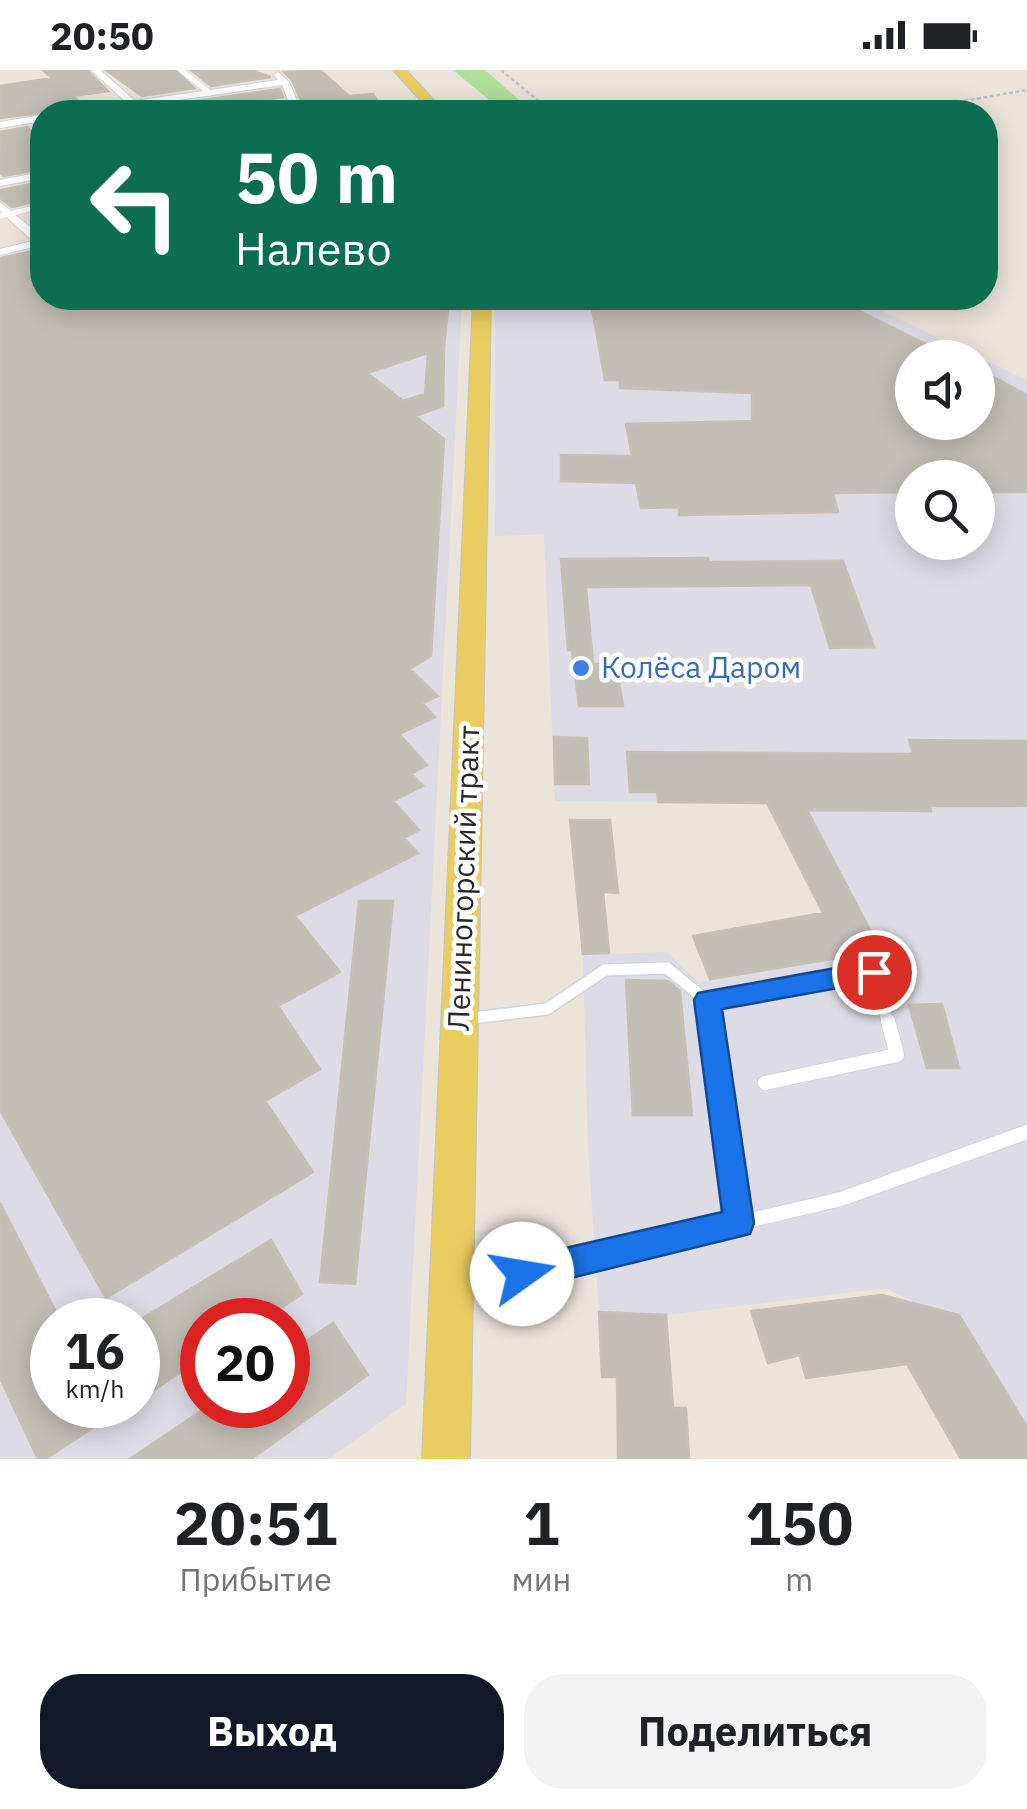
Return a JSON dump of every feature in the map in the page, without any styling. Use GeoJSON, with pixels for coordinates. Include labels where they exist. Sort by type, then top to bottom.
{"type":"FeatureCollection","features":[{"type":"Feature","properties":{"kind":"main road"},"geometry":{"type":"LineString","coordinates":[[398,70],[427,100]]}},
{"type":"Feature","properties":{"kind":"main road","name":"Лениногорский тракт"},"geometry":{"type":"LineString","coordinates":[[446,1459],[482,310]]}},
{"type":"Feature","properties":{"kind":"street"},"geometry":{"type":"LineString","coordinates":[[95,70],[129,100]]}},
{"type":"Feature","properties":{"kind":"street"},"geometry":{"type":"LineString","coordinates":[[271,70],[286,82],[292,100]]}},
{"type":"Feature","properties":{"kind":"street"},"geometry":{"type":"LineString","coordinates":[[161,100],[286,82]]}},
{"type":"Feature","properties":{"kind":"street"},"geometry":{"type":"LineString","coordinates":[[0,125],[30,120]]}},
{"type":"Feature","properties":{"kind":"street"},"geometry":{"type":"LineString","coordinates":[[0,183],[30,177]]}},
{"type":"Feature","properties":{"kind":"street"},"geometry":{"type":"LineString","coordinates":[[3,212],[30,233]]}},
{"type":"Feature","properties":{"kind":"street"},"geometry":{"type":"LineString","coordinates":[[0,252],[30,245]]}},
{"type":"Feature","properties":{"kind":"lane"},"geometry":{"type":"LineString","coordinates":[[181,70],[210,93]]}},
{"type":"Feature","properties":{"kind":"lane"},"geometry":{"type":"LineString","coordinates":[[3,212],[30,208]]}},
{"type":"Feature","properties":{"kind":"lane"},"geometry":{"type":"LineString","coordinates":[[459,1020],[547,1009],[605,970],[667,968],[707,1000],[739,1223]]}},
{"type":"Feature","properties":{"kind":"lane"},"geometry":{"type":"LineString","coordinates":[[707,1000],[874,972],[897,1055],[765,1083]]}},
{"type":"Feature","properties":{"kind":"lane"},"geometry":{"type":"LineString","coordinates":[[450,1291],[841,1199],[1027,1132]]}},
{"type":"Feature","properties":{"kind":"path"},"geometry":{"type":"LineString","coordinates":[[501,70],[537,100]]}},
{"type":"Feature","properties":{"kind":"path"},"geometry":{"type":"LineString","coordinates":[[969,100],[1027,90]]}},
{"type":"Feature","properties":{"kind":"shaded area"},"geometry":{"type":"Polygon","coordinates":[[[30,287],[30,310],[461,310],[406,1404],[328,1459],[0,1459],[0,295],[30,287]]]}},
{"type":"Feature","properties":{"kind":"shaded area"},"geometry":{"type":"Polygon","coordinates":[[[495,310],[880,310],[943,340],[895,340],[895,440],[995,440],[995,365],[1027,380],[1027,806],[921,806],[1027,808],[1027,1426],[960,1315],[921,1305],[885,1288],[666,1315],[599,1312],[588,1147],[583,955],[667,952],[698,982],[881,951],[803,803],[555,801],[544,534],[495,536],[495,310]]]}},
{"type":"Feature","properties":{"kind":"green space"},"geometry":{"type":"Polygon","coordinates":[[[453,70],[485,70],[519,100],[488,99],[453,70]]]}},
{"type":"Feature","properties":{"kind":"building"},"geometry":{"type":"Polygon","coordinates":[[[43,70],[87,70],[108,91],[73,96],[77,100],[30,100],[30,114],[0,118],[0,86],[52,78],[43,70]]]}},
{"type":"Feature","properties":{"kind":"building"},"geometry":{"type":"Polygon","coordinates":[[[106,70],[175,70],[194,88],[142,96],[106,70]]]}},
{"type":"Feature","properties":{"kind":"building"},"geometry":{"type":"Polygon","coordinates":[[[191,70],[250,70],[271,77],[211,86],[191,70]]]}},
{"type":"Feature","properties":{"kind":"building"},"geometry":{"type":"Polygon","coordinates":[[[320,70],[349,96],[373,94],[377,100],[301,100],[284,72],[320,70]]]}},
{"type":"Feature","properties":{"kind":"building"},"geometry":{"type":"Polygon","coordinates":[[[280,89],[283,97],[264,100],[203,100],[280,89]]]}},
{"type":"Feature","properties":{"kind":"building"},"geometry":{"type":"Polygon","coordinates":[[[27,127],[30,131],[30,171],[4,176],[0,173],[0,132],[27,127]]]}},
{"type":"Feature","properties":{"kind":"building"},"geometry":{"type":"Polygon","coordinates":[[[30,184],[30,203],[12,207],[0,198],[0,190],[30,184]]]}},
{"type":"Feature","properties":{"kind":"building"},"geometry":{"type":"Polygon","coordinates":[[[30,252],[30,310],[448,310],[444,348],[438,350],[444,350],[443,406],[415,416],[444,439],[431,656],[410,669],[438,696],[422,703],[435,717],[399,734],[427,765],[411,774],[423,786],[393,801],[419,830],[404,838],[418,853],[295,916],[340,972],[278,1006],[320,1069],[265,1101],[313,1172],[106,1298],[0,1110],[0,258],[30,252]],[[428,353],[367,373],[403,401],[425,394],[428,353]]]}},
{"type":"Feature","properties":{"kind":"building"},"geometry":{"type":"Polygon","coordinates":[[[592,310],[857,310],[918,340],[895,340],[895,440],[995,440],[995,378],[1027,395],[1027,492],[995,492],[995,460],[895,460],[895,492],[833,493],[838,512],[679,515],[679,507],[641,508],[636,483],[561,481],[561,455],[632,456],[626,424],[752,421],[752,393],[620,388],[620,380],[605,380],[592,310]]]}},
{"type":"Feature","properties":{"kind":"building"},"geometry":{"type":"Polygon","coordinates":[[[708,558],[709,562],[843,561],[874,647],[830,648],[811,585],[586,587],[593,664],[616,664],[623,706],[579,706],[572,650],[568,650],[561,559],[708,558]]]}},
{"type":"Feature","properties":{"kind":"building"},"geometry":{"type":"Polygon","coordinates":[[[554,737],[587,738],[589,784],[555,784],[554,737]]]}},
{"type":"Feature","properties":{"kind":"building"},"geometry":{"type":"Polygon","coordinates":[[[909,740],[1027,741],[1027,806],[930,806],[931,811],[807,810],[881,951],[710,979],[693,936],[823,913],[767,803],[658,802],[657,792],[630,792],[627,752],[913,754],[909,740]]]}},
{"type":"Feature","properties":{"kind":"building"},"geometry":{"type":"Polygon","coordinates":[[[570,820],[610,820],[618,893],[603,892],[609,953],[583,954],[570,820]]]}},
{"type":"Feature","properties":{"kind":"building"},"geometry":{"type":"Polygon","coordinates":[[[359,901],[393,901],[355,1284],[320,1282],[359,901]]]}},
{"type":"Feature","properties":{"kind":"building"},"geometry":{"type":"Polygon","coordinates":[[[626,980],[668,981],[680,991],[692,1115],[633,1115],[626,980]]]}},
{"type":"Feature","properties":{"kind":"building"},"geometry":{"type":"Polygon","coordinates":[[[942,1004],[959,1068],[927,1068],[909,1005],[942,1004]]]}},
{"type":"Feature","properties":{"kind":"building"},"geometry":{"type":"Polygon","coordinates":[[[0,1203],[49,1298],[30,1298],[30,1428],[93,1428],[45,1459],[38,1459],[0,1378],[0,1203]]]}},
{"type":"Feature","properties":{"kind":"building"},"geometry":{"type":"Polygon","coordinates":[[[271,1240],[302,1294],[296,1298],[180,1298],[180,1373],[160,1386],[160,1308],[271,1240]]]}},
{"type":"Feature","properties":{"kind":"building"},"geometry":{"type":"Polygon","coordinates":[[[882,1295],[959,1315],[1027,1427],[1027,1459],[961,1459],[907,1364],[806,1378],[800,1355],[768,1363],[751,1311],[882,1295]]]}},
{"type":"Feature","properties":{"kind":"building"},"geometry":{"type":"Polygon","coordinates":[[[599,1312],[666,1315],[673,1408],[686,1408],[689,1459],[618,1459],[617,1377],[602,1377],[599,1312]]]}},
{"type":"Feature","properties":{"kind":"building"},"geometry":{"type":"Polygon","coordinates":[[[333,1323],[368,1375],[310,1417],[310,1338],[333,1323]]]}},
{"type":"Feature","properties":{"kind":"building"},"geometry":{"type":"Polygon","coordinates":[[[180,1425],[294,1428],[251,1459],[130,1459],[180,1425]]]}},
{"type":"Feature","properties":{"kind":"place","name":"Колёса Даром"},"geometry":{"type":"Point","coordinates":[581,668]}},
{"type":"Feature","properties":{"kind":"route"},"geometry":{"type":"LineString","coordinates":[[522,1274],[739,1223],[707,1000],[874,972]]}}]}
